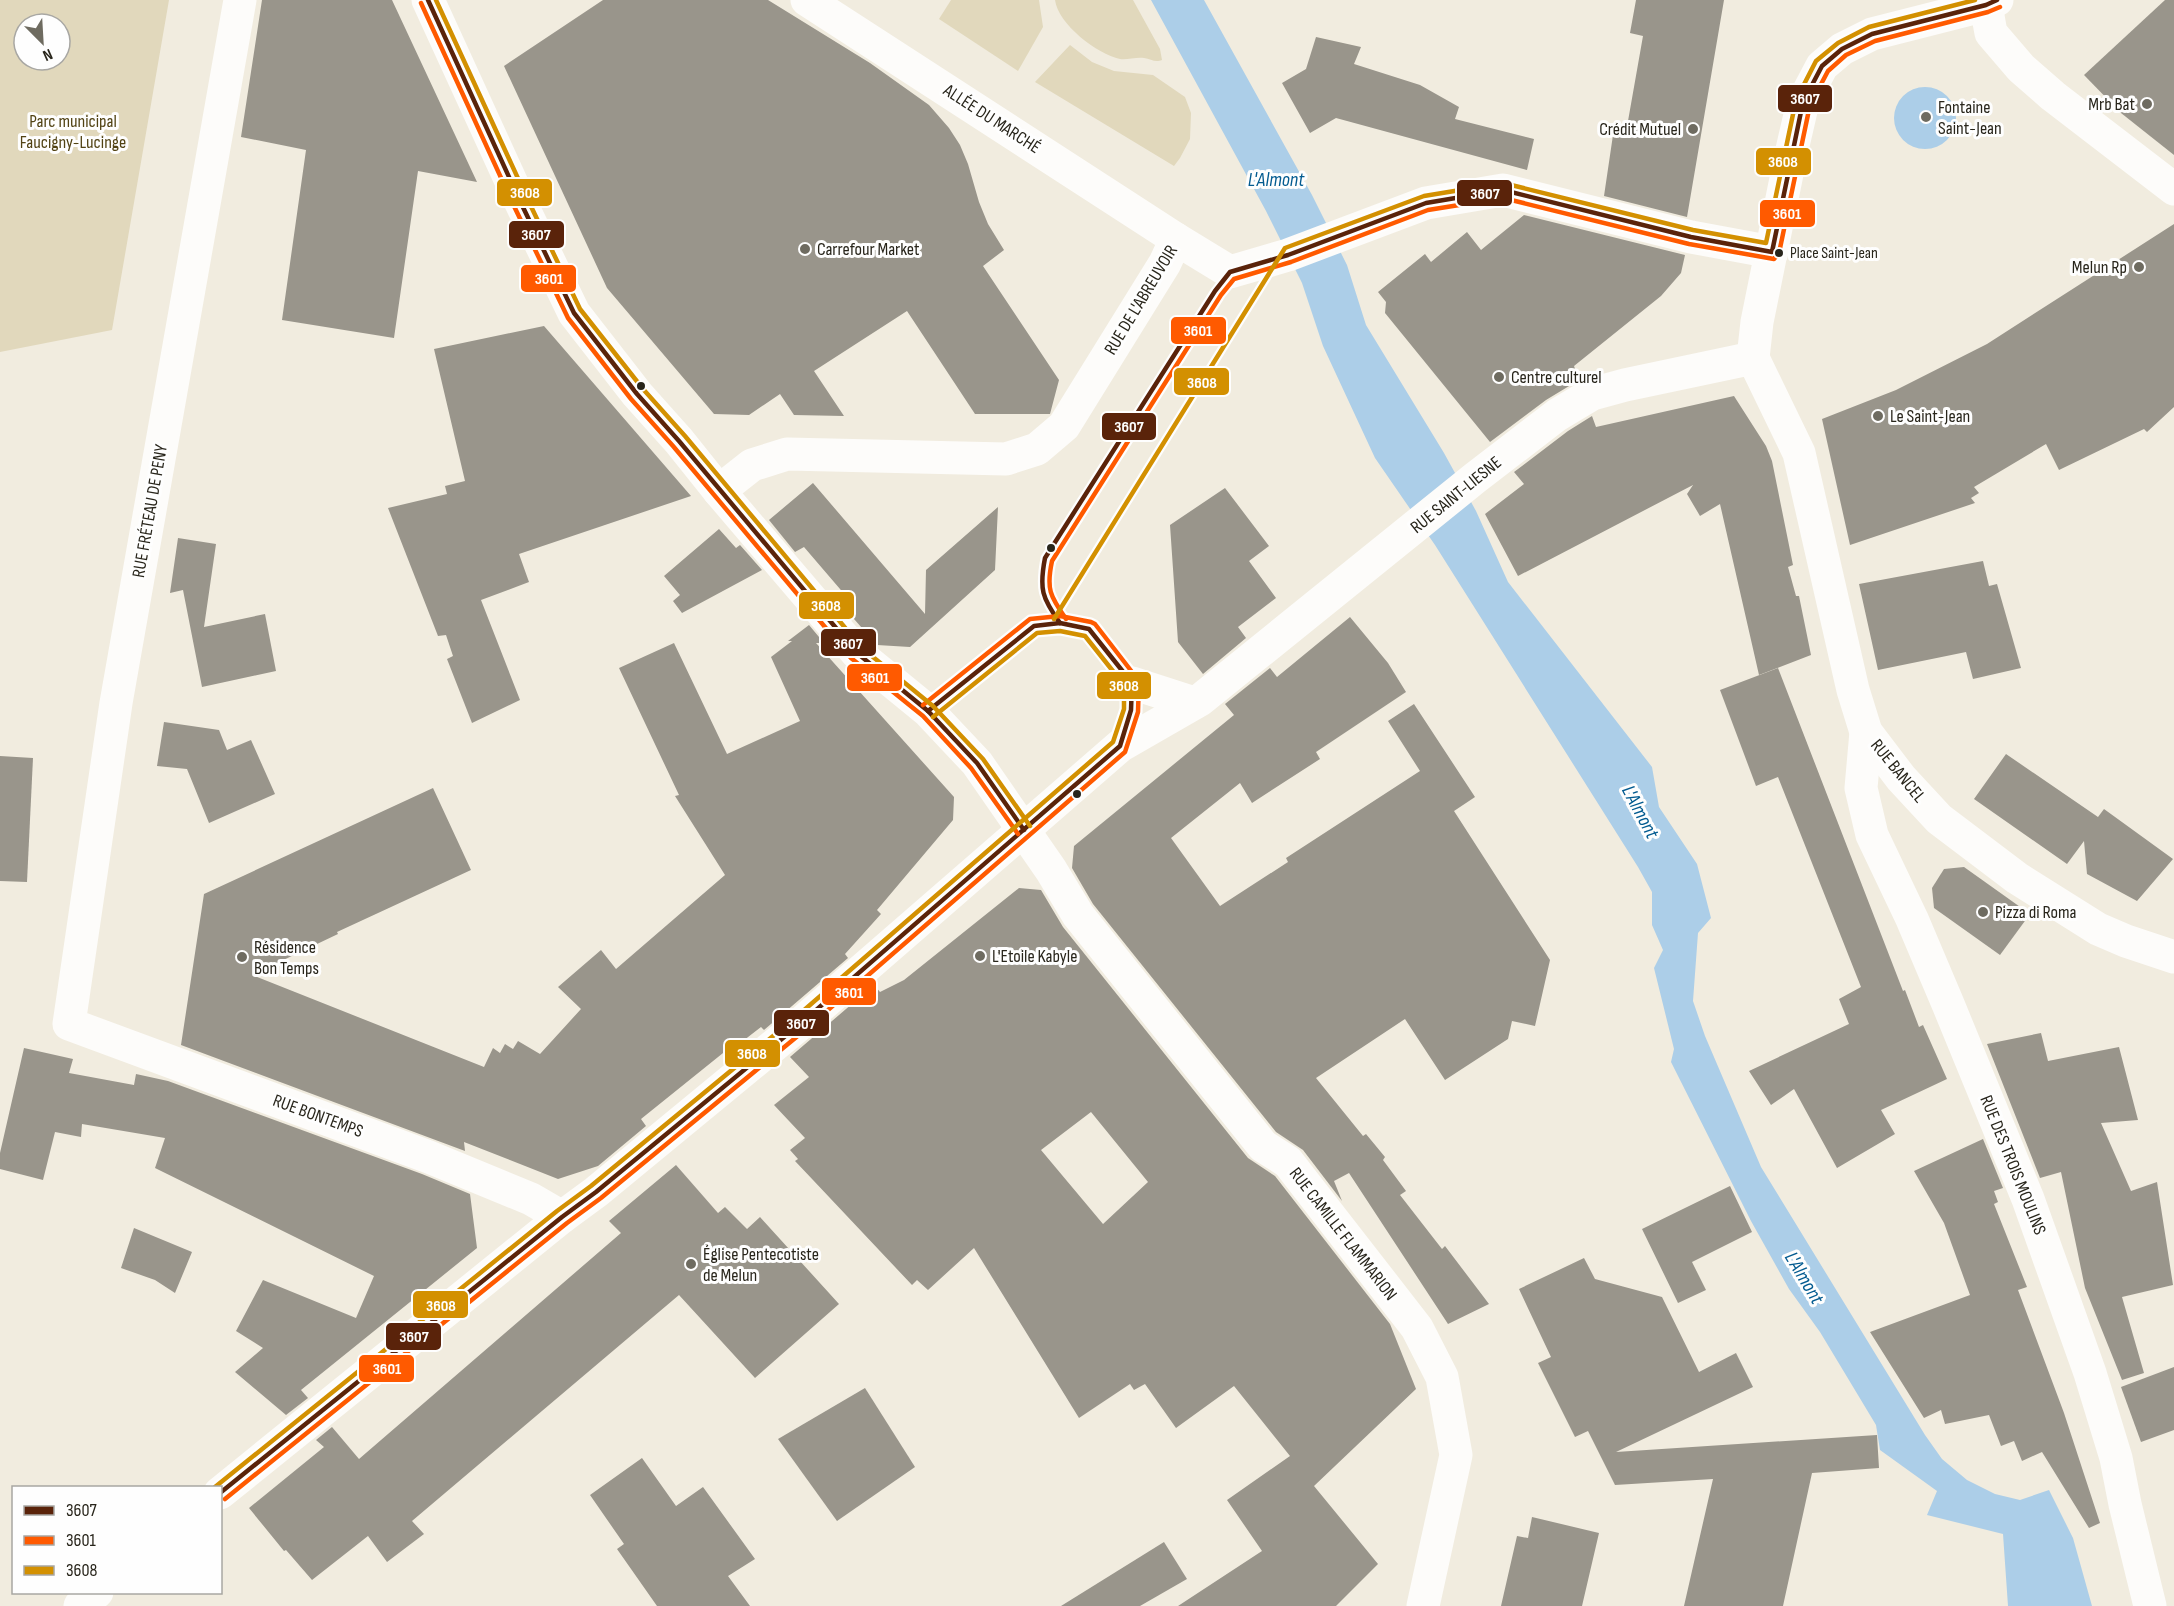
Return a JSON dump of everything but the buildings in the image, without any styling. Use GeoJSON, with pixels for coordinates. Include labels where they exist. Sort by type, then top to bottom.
{"type":"FeatureCollection","features":[{"type":"Feature","properties":{"kind":"street","name":"RUE FRÉTEAU DE PENY"},"geometry":{"type":"LineString","coordinates":[[69,1024],[116,703],[240,0]]}},
{"type":"Feature","properties":{"kind":"street","name":"RUE CAMILLE FLAMMARION"},"geometry":{"type":"LineString","coordinates":[[428,0],[574,314],[637,394],[857,653],[928,711],[977,764],[1051,870],[1078,915],[1263,1146],[1287,1162],[1417,1328],[1442,1377],[1456,1455],[1423,1606]]}},
{"type":"Feature","properties":{"kind":"street","name":"ALLÉE DU MARCHÉ"},"geometry":{"type":"LineString","coordinates":[[807,0],[1176,239]]}},
{"type":"Feature","properties":{"kind":"street"},"geometry":{"type":"LineString","coordinates":[[1753,358],[1757,322],[1803,102],[1822,66],[1842,48],[1872,34],[1992,3],[2018,0]]}},
{"type":"Feature","properties":{"kind":"street"},"geometry":{"type":"LineString","coordinates":[[1992,3],[1991,33],[2021,68],[2053,96],[2174,189]]}},
{"type":"Feature","properties":{"kind":"street","name":"RUE DE L'ABREUVOIR"},"geometry":{"type":"LineString","coordinates":[[719,491],[752,465],[787,454],[1006,459],[1037,449],[1064,426],[1165,263],[1176,239],[1230,272],[1288,255],[1426,203],[1503,190],[1691,237],[1772,252]]}},
{"type":"Feature","properties":{"kind":"street","name":"RUE BANCEL"},"geometry":{"type":"LineString","coordinates":[[1753,358],[1799,453],[1853,690],[1866,732],[1901,778],[1939,819],[2008,871],[2098,929],[2174,957]]}},
{"type":"Feature","properties":{"kind":"street","name":"RUE SAINT-LIESNE"},"geometry":{"type":"LineString","coordinates":[[222,1490],[596,1192],[800,1024],[1120,746],[1194,703],[1557,415],[1592,394],[1753,358]]}},
{"type":"Feature","properties":{"kind":"street"},"geometry":{"type":"LineString","coordinates":[[1132,683],[1194,703]]}},
{"type":"Feature","properties":{"kind":"street","name":"RUE DES TROIS MOULINS"},"geometry":{"type":"LineString","coordinates":[[1866,732],[1861,788],[1872,835],[1939,983],[2028,1199],[2090,1373],[2116,1458],[2150,1606]]}},
{"type":"Feature","properties":{"kind":"street","name":"RUE BONTEMPS"},"geometry":{"type":"LineString","coordinates":[[69,1024],[429,1158],[531,1199],[562,1217]]}},
{"type":"Feature","properties":{"kind":"street"},"geometry":{"type":"LineString","coordinates":[[80,1606],[96,1594]]}},
{"type":"Feature","properties":{"kind":"green space","name":"Parc municipal Faucigny-Lucinge"},"geometry":{"type":"Polygon","coordinates":[[[0,0],[169,0],[112,330],[0,352],[0,0]]]}},
{"type":"Feature","properties":{"kind":"green space"},"geometry":{"type":"Polygon","coordinates":[[[951,0],[1039,0],[1043,27],[1018,71],[939,19],[951,0]]]}},
{"type":"Feature","properties":{"kind":"green space"},"geometry":{"type":"Polygon","coordinates":[[[1055,0],[1133,0],[1160,49],[1162,60],[1120,59],[1101,51],[1071,28],[1063,19],[1055,0]]]}},
{"type":"Feature","properties":{"kind":"green space"},"geometry":{"type":"Polygon","coordinates":[[[1070,45],[1092,62],[1114,71],[1153,75],[1185,97],[1191,113],[1190,139],[1174,166],[1035,82],[1070,45]]]}},
{"type":"Feature","properties":{"kind":"water","name":"L'Almont"},"geometry":{"type":"Polygon","coordinates":[[[1151,0],[1204,0],[1312,195],[1347,265],[1366,325],[1444,453],[1476,511],[1508,582],[1652,767],[1659,807],[1697,864],[1711,918],[1698,933],[1693,1001],[1705,1036],[1761,1167],[1925,1435],[1942,1459],[1967,1480],[1995,1494],[2020,1500],[2049,1490],[2073,1538],[2092,1606],[2008,1606],[2003,1534],[1927,1515],[1937,1491],[1880,1450],[1876,1425],[1820,1332],[1789,1289],[1751,1221],[1671,1062],[1674,1049],[1654,968],[1663,950],[1652,925],[1652,892],[1435,545],[1375,458],[1323,346],[1302,283],[1266,211],[1151,0]]]}},
{"type":"Feature","properties":{"kind":"water"},"geometry":{"type":"Polygon","coordinates":[[[1919,87],[1931,87],[1947,96],[1954,106],[1956,118],[1954,130],[1947,140],[1931,149],[1919,149],[1908,144],[1899,135],[1894,124],[1894,112],[1899,101],[1908,92],[1919,87]]]}},
{"type":"Feature","properties":{"kind":"transit line","name":"3607"},"geometry":{"type":"LineString","coordinates":[[428,0],[574,313],[637,394],[857,653],[928,711],[977,763],[1024,830]]}},
{"type":"Feature","properties":{"kind":"transit line","name":"3608"},"geometry":{"type":"LineString","coordinates":[[436,0],[580,309],[643,389],[862,648],[933,706],[983,759],[1030,826]]}},
{"type":"Feature","properties":{"kind":"transit line","name":"3608"},"geometry":{"type":"LineString","coordinates":[[1054,619],[1285,248],[1424,196],[1503,183],[1693,230],[1766,243],[1796,100],[1816,61],[1838,43],[1869,27],[1975,0]]}},
{"type":"Feature","properties":{"kind":"transit line","name":"3607"},"geometry":{"type":"LineString","coordinates":[[1060,623],[1049,607],[1042,586],[1045,558],[1215,291],[1230,272],[1288,255],[1426,203],[1503,190],[1691,237],[1772,252],[1803,102],[1822,66],[1842,49],[1872,34],[1986,5],[1997,0]]}},
{"type":"Feature","properties":{"kind":"transit line","name":"3601"},"geometry":{"type":"LineString","coordinates":[[421,3],[568,318],[631,399],[851,658],[923,716],[971,768],[1018,834]]}},
{"type":"Feature","properties":{"kind":"transit line","name":"3601"},"geometry":{"type":"LineString","coordinates":[[1066,619],[1051,592],[1049,579],[1052,561],[1221,295],[1234,279],[1291,262],[1428,210],[1503,198],[1689,244],[1774,259],[1779,253],[1810,105],[1828,71],[1846,55],[1875,41],[2000,7]]}},
{"type":"Feature","properties":{"kind":"transit line","name":"3601"},"geometry":{"type":"LineString","coordinates":[[225,1499],[601,1198],[805,1030],[1125,752],[1138,712],[1139,681],[1095,624],[1060,616],[1030,619],[923,705]]}},
{"type":"Feature","properties":{"kind":"transit line","name":"3607"},"geometry":{"type":"LineString","coordinates":[[222,1491],[596,1192],[800,1024],[1120,746],[1131,710],[1132,683],[1089,629],[1060,623],[1034,626],[928,711]]}},
{"type":"Feature","properties":{"kind":"transit line","name":"3608"},"geometry":{"type":"LineString","coordinates":[[216,1486],[591,1186],[795,1018],[1113,742],[1124,709],[1124,685],[1085,636],[1060,631],[1037,633],[933,717]]}},
{"type":"Feature","properties":{"kind":"place","name":"Mrb Bat"},"geometry":{"type":"Point","coordinates":[2147,104]}},
{"type":"Feature","properties":{"kind":"place","name":"Fontaine Saint-Jean"},"geometry":{"type":"Point","coordinates":[1926,117]}},
{"type":"Feature","properties":{"kind":"place","name":"Crédit Mutuel"},"geometry":{"type":"Point","coordinates":[1693,129]}},
{"type":"Feature","properties":{"kind":"place","name":"Carrefour Market"},"geometry":{"type":"Point","coordinates":[805,249]}},
{"type":"Feature","properties":{"kind":"place","name":"Place Saint-Jean"},"geometry":{"type":"Point","coordinates":[1779,253]}},
{"type":"Feature","properties":{"kind":"place","name":"Melun Rp"},"geometry":{"type":"Point","coordinates":[2139,267]}},
{"type":"Feature","properties":{"kind":"place","name":"Centre culturel"},"geometry":{"type":"Point","coordinates":[1499,377]}},
{"type":"Feature","properties":{"kind":"place","name":"Le Saint-Jean"},"geometry":{"type":"Point","coordinates":[1878,416]}},
{"type":"Feature","properties":{"kind":"place","name":"Pizza di Roma"},"geometry":{"type":"Point","coordinates":[1983,912]}},
{"type":"Feature","properties":{"kind":"place","name":"L'Etoile Kabyle"},"geometry":{"type":"Point","coordinates":[980,956]}},
{"type":"Feature","properties":{"kind":"place","name":"Résidence Bon Temps"},"geometry":{"type":"Point","coordinates":[242,957]}},
{"type":"Feature","properties":{"kind":"place","name":"Église Pentecotiste de Melun"},"geometry":{"type":"Point","coordinates":[691,1264]}}]}
